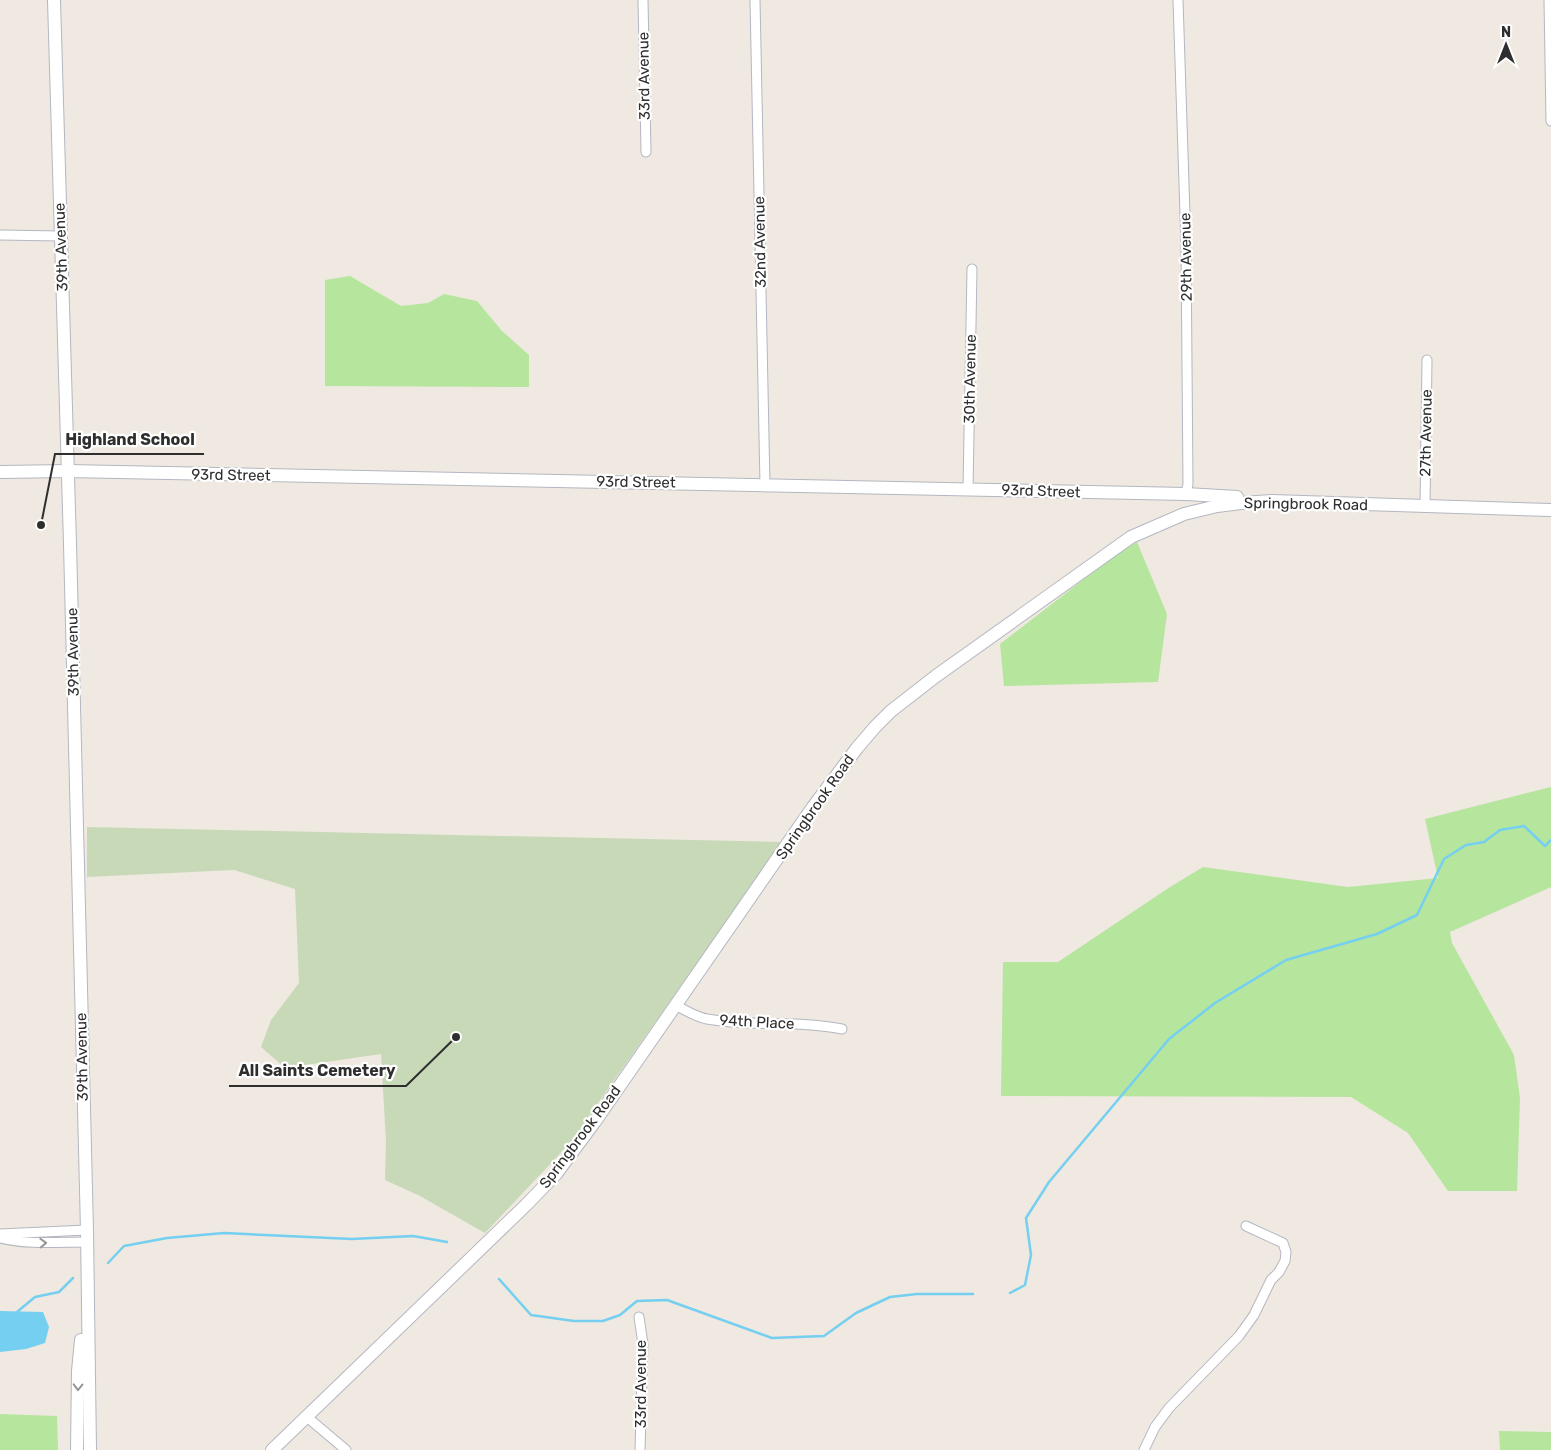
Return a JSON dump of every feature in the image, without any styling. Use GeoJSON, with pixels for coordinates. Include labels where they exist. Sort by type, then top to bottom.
{"type":"FeatureCollection","features":[{"type":"Feature","properties":{"kind":"street","name":"39th Avenue"},"geometry":{"type":"LineString","coordinates":[[54,0],[87,1236],[90,1450]]}},
{"type":"Feature","properties":{"kind":"street","name":"33rd Avenue"},"geometry":{"type":"LineString","coordinates":[[642,0],[646,152]]}},
{"type":"Feature","properties":{"kind":"street","name":"32nd Avenue"},"geometry":{"type":"LineString","coordinates":[[755,0],[765,485]]}},
{"type":"Feature","properties":{"kind":"street","name":"29th Avenue"},"geometry":{"type":"LineString","coordinates":[[1178,0],[1186,236],[1188,475],[1184,514]]}},
{"type":"Feature","properties":{"kind":"street"},"geometry":{"type":"LineString","coordinates":[[1549,0],[1551,121]]}},
{"type":"Feature","properties":{"kind":"street"},"geometry":{"type":"LineString","coordinates":[[0,235],[60,236]]}},
{"type":"Feature","properties":{"kind":"street","name":"30th Avenue"},"geometry":{"type":"LineString","coordinates":[[968,489],[972,270]]}},
{"type":"Feature","properties":{"kind":"street","name":"27th Avenue"},"geometry":{"type":"LineString","coordinates":[[1425,507],[1427,360]]}},
{"type":"Feature","properties":{"kind":"street","name":"93rd Street"},"geometry":{"type":"LineString","coordinates":[[0,472],[68,471],[968,489],[1186,494],[1254,498],[1272,501]]}},
{"type":"Feature","properties":{"kind":"street","name":"Springbrook Road"},"geometry":{"type":"LineString","coordinates":[[272,1450],[556,1174],[596,1120],[856,748],[891,711],[936,676],[1114,548],[1131,537],[1184,514],[1217,506],[1272,501],[1551,510]]}},
{"type":"Feature","properties":{"kind":"street","name":"94th Place"},"geometry":{"type":"LineString","coordinates":[[675,1005],[705,1019],[745,1023],[828,1026],[842,1029]]}},
{"type":"Feature","properties":{"kind":"street"},"geometry":{"type":"LineString","coordinates":[[1144,1450],[1155,1427],[1169,1408],[1239,1336],[1254,1315],[1271,1280],[1286,1262],[1286,1252],[1283,1243],[1246,1226]]}},
{"type":"Feature","properties":{"kind":"street"},"geometry":{"type":"LineString","coordinates":[[0,1236],[87,1236]]}},
{"type":"Feature","properties":{"kind":"street","name":"39th Avenue"},"geometry":{"type":"LineString","coordinates":[[77,1450],[78,1371],[83,1319],[88,1304]]}},
{"type":"Feature","properties":{"kind":"street","name":"33rd Avenue"},"geometry":{"type":"LineString","coordinates":[[639,1317],[643,1344],[640,1450]]}},
{"type":"Feature","properties":{"kind":"street"},"geometry":{"type":"LineString","coordinates":[[307,1417],[346,1450]]}},
{"type":"Feature","properties":{"kind":"green space"},"geometry":{"type":"Polygon","coordinates":[[[350,276],[401,306],[428,303],[444,294],[477,301],[502,331],[529,355],[529,387],[325,386],[325,280],[350,276]]]}},
{"type":"Feature","properties":{"kind":"green space"},"geometry":{"type":"Polygon","coordinates":[[[1137,542],[1167,614],[1158,682],[1004,686],[1000,644],[1119,552],[1137,542]]]}},
{"type":"Feature","properties":{"kind":"green space"},"geometry":{"type":"Polygon","coordinates":[[[1551,787],[1551,887],[1450,932],[1452,943],[1514,1055],[1520,1098],[1517,1191],[1448,1191],[1408,1133],[1351,1097],[1001,1096],[1003,962],[1058,962],[1203,867],[1348,887],[1438,878],[1425,819],[1551,787]]]}},
{"type":"Feature","properties":{"kind":"green space"},"geometry":{"type":"Polygon","coordinates":[[[87,827],[782,842],[570,1143],[485,1233],[420,1196],[385,1180],[386,1142],[381,1054],[285,1068],[261,1047],[271,1020],[299,983],[295,889],[234,870],[87,877],[87,827]]]}},
{"type":"Feature","properties":{"kind":"green space"},"geometry":{"type":"Polygon","coordinates":[[[0,1414],[57,1416],[58,1450],[0,1450],[0,1414]]]}},
{"type":"Feature","properties":{"kind":"green space"},"geometry":{"type":"Polygon","coordinates":[[[1499,1431],[1551,1432],[1551,1450],[1500,1450],[1499,1431]]]}},
{"type":"Feature","properties":{"kind":"water"},"geometry":{"type":"Polygon","coordinates":[[[0,1311],[43,1312],[49,1327],[45,1343],[26,1349],[0,1352],[0,1311]]]}},
{"type":"Feature","properties":{"kind":"waterway"},"geometry":{"type":"LineString","coordinates":[[1010,1293],[1025,1285],[1031,1255],[1026,1218],[1049,1182],[1169,1039],[1215,1003],[1286,960],[1377,934],[1417,915],[1444,859],[1466,845],[1484,842],[1500,830],[1524,826],[1545,846],[1551,840]]}},
{"type":"Feature","properties":{"kind":"waterway"},"geometry":{"type":"LineString","coordinates":[[108,1263],[124,1246],[167,1238],[224,1233],[352,1239],[413,1236],[447,1242]]}},
{"type":"Feature","properties":{"kind":"waterway"},"geometry":{"type":"LineString","coordinates":[[17,1312],[35,1297],[59,1292],[73,1278]]}},
{"type":"Feature","properties":{"kind":"waterway"},"geometry":{"type":"LineString","coordinates":[[499,1279],[531,1315],[574,1321],[603,1321],[620,1315],[637,1301],[667,1300],[772,1338],[824,1336],[856,1313],[890,1297],[917,1294],[973,1294]]}},
{"type":"Feature","properties":{"kind":"place","name":"Highland School"},"geometry":{"type":"Point","coordinates":[41,525]}},
{"type":"Feature","properties":{"kind":"place","name":"All Saints Cemetery"},"geometry":{"type":"Point","coordinates":[456,1037]}}]}
